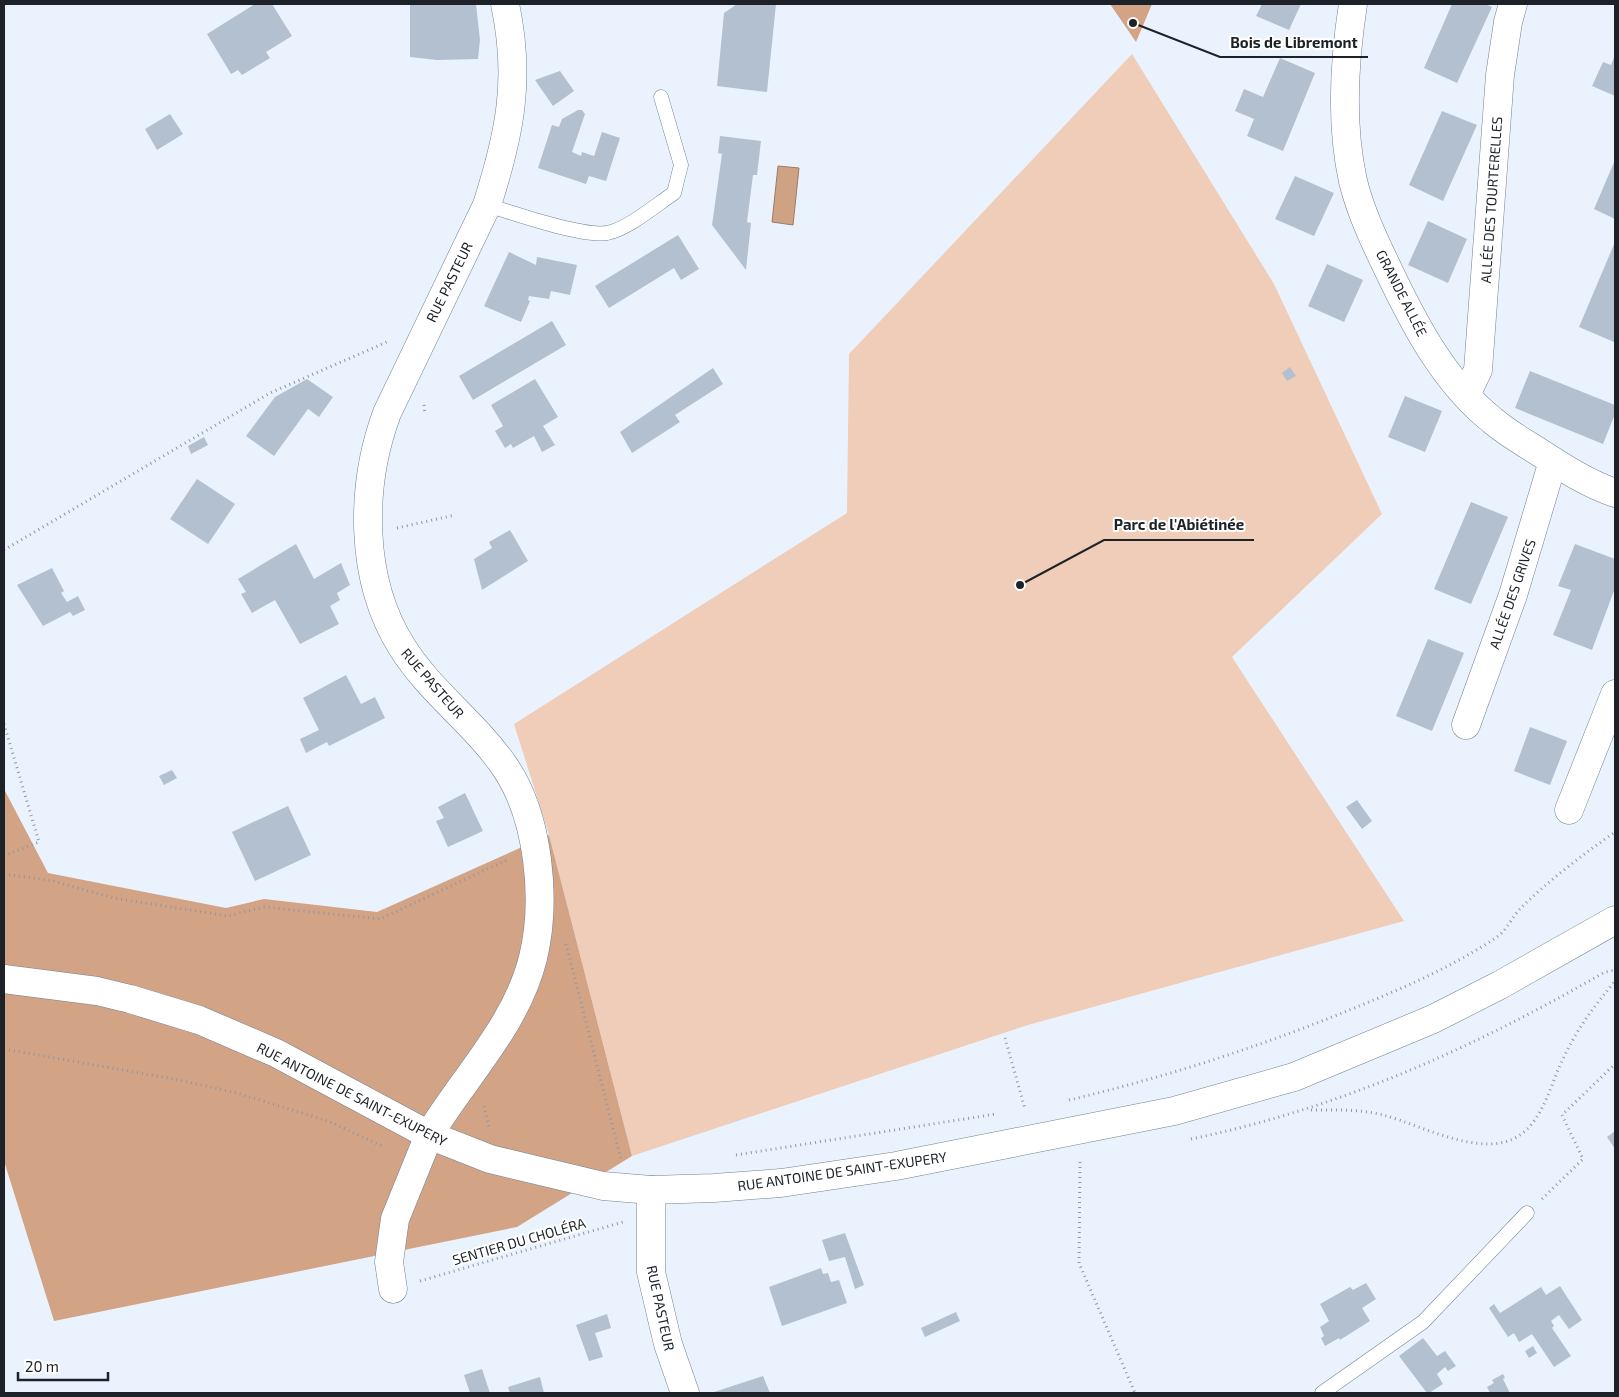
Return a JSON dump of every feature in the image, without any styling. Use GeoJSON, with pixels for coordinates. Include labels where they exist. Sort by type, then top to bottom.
{"type":"FeatureCollection","features":[{"type":"Feature","properties":{"kind":"street","name":"RUE PASTEUR"},"geometry":{"type":"LineString","coordinates":[[393,1289],[389,1262],[395,1220],[429,1135],[506,1023],[517,1002],[533,960],[541,897],[535,847],[522,800],[505,766],[421,672],[395,636],[374,574],[368,535],[370,489],[379,436],[415,351],[487,205],[507,137],[511,108],[512,56],[505,4]]}},
{"type":"Feature","properties":{"kind":"street","name":"GRANDE ALLÉE"},"geometry":{"type":"LineString","coordinates":[[1352,4],[1344,97],[1347,144],[1353,181],[1367,223],[1400,294],[1438,360],[1466,395],[1491,420],[1552,461],[1582,478],[1615,493]]}},
{"type":"Feature","properties":{"kind":"street","name":"ALLÉE DES TOURTERELLES"},"geometry":{"type":"LineString","coordinates":[[1466,395],[1478,370],[1500,75],[1508,22],[1513,4]]}},
{"type":"Feature","properties":{"kind":"street","name":"ALLÉE DES GRIVES"},"geometry":{"type":"LineString","coordinates":[[1466,725],[1521,569],[1552,461]]}},
{"type":"Feature","properties":{"kind":"street"},"geometry":{"type":"LineString","coordinates":[[1569,810],[1615,694]]}},
{"type":"Feature","properties":{"kind":"street","name":"RUE ANTOINE DE SAINT-EXUPERY"},"geometry":{"type":"LineString","coordinates":[[4,979],[97,991],[200,1020],[276,1053],[429,1135],[490,1159],[603,1186],[651,1202],[739,1187],[896,1166],[1174,1111],[1294,1077],[1433,1019],[1500,985],[1615,920]]}},
{"type":"Feature","properties":{"kind":"street","name":"RUE PASTEUR"},"geometry":{"type":"LineString","coordinates":[[651,1202],[651,1272],[668,1344],[685,1393]]}},
{"type":"Feature","properties":{"kind":"lane"},"geometry":{"type":"LineString","coordinates":[[487,205],[509,213],[592,233],[608,233],[624,226],[674,193],[681,165],[661,96]]}},
{"type":"Feature","properties":{"kind":"lane"},"geometry":{"type":"LineString","coordinates":[[1322,1393],[1423,1322],[1527,1213]]}},
{"type":"Feature","properties":{"kind":"path"},"geometry":{"type":"LineString","coordinates":[[4,550],[270,393],[390,341],[415,351]]}},
{"type":"Feature","properties":{"kind":"path"},"geometry":{"type":"LineString","coordinates":[[368,535],[455,515]]}},
{"type":"Feature","properties":{"kind":"path"},"geometry":{"type":"LineString","coordinates":[[4,724],[39,842],[4,856]]}},
{"type":"Feature","properties":{"kind":"path"},"geometry":{"type":"LineString","coordinates":[[1062,1101],[1137,1084],[1282,1037],[1393,993],[1462,959],[1497,938],[1519,910],[1589,850],[1615,832]]}},
{"type":"Feature","properties":{"kind":"path"},"geometry":{"type":"LineString","coordinates":[[4,874],[53,881],[114,898],[226,916],[264,907],[380,919],[535,847]]}},
{"type":"Feature","properties":{"kind":"path"},"geometry":{"type":"LineString","coordinates":[[564,938],[623,1166]]}},
{"type":"Feature","properties":{"kind":"path"},"geometry":{"type":"LineString","coordinates":[[1615,970],[1605,972],[1531,1014],[1467,1045],[1392,1079],[1308,1110],[1359,1111],[1384,1115],[1476,1144],[1510,1141],[1529,1128],[1541,1108],[1584,1018],[1615,981]]}},
{"type":"Feature","properties":{"kind":"path"},"geometry":{"type":"LineString","coordinates":[[1005,1038],[1025,1110]]}},
{"type":"Feature","properties":{"kind":"path"},"geometry":{"type":"LineString","coordinates":[[4,1049],[174,1079],[237,1093],[328,1121],[374,1142]]}},
{"type":"Feature","properties":{"kind":"path"},"geometry":{"type":"LineString","coordinates":[[1527,1213],[1584,1159],[1562,1115],[1615,1064]]}},
{"type":"Feature","properties":{"kind":"path"},"geometry":{"type":"LineString","coordinates":[[463,1085],[482,1098],[491,1134]]}},
{"type":"Feature","properties":{"kind":"path"},"geometry":{"type":"LineString","coordinates":[[1015,1111],[1034,1107]]}},
{"type":"Feature","properties":{"kind":"path"},"geometry":{"type":"LineString","coordinates":[[732,1155],[1006,1112]]}},
{"type":"Feature","properties":{"kind":"path"},"geometry":{"type":"LineString","coordinates":[[1080,1162],[1079,1263],[1135,1393]]}},
{"type":"Feature","properties":{"kind":"path","name":"SENTIER DU CHOLÉRA"},"geometry":{"type":"LineString","coordinates":[[393,1289],[651,1202]]}},
{"type":"Feature","properties":{"kind":"shaded area"},"geometry":{"type":"Polygon","coordinates":[[[1110,4],[1152,4],[1136,42],[1110,4]]]}},
{"type":"Feature","properties":{"kind":"shaded area"},"geometry":{"type":"Polygon","coordinates":[[[1132,54],[1274,284],[1382,514],[1232,657],[1404,921],[1028,1025],[632,1156],[549,835],[514,724],[847,513],[849,354],[1132,54]]]}},
{"type":"Feature","properties":{"kind":"shaded area"},"geometry":{"type":"Polygon","coordinates":[[[778,166],[799,168],[793,225],[772,222],[778,166]]]}},
{"type":"Feature","properties":{"kind":"shaded area"},"geometry":{"type":"Polygon","coordinates":[[[4,789],[48,873],[226,908],[264,899],[377,912],[549,835],[632,1156],[517,1227],[54,1321],[4,1161],[4,789]]]}},
{"type":"Feature","properties":{"kind":"building"},"geometry":{"type":"Polygon","coordinates":[[[255,4],[272,4],[292,36],[266,52],[270,58],[242,75],[238,70],[231,74],[207,34],[255,4]]]}},
{"type":"Feature","properties":{"kind":"building"},"geometry":{"type":"Polygon","coordinates":[[[410,4],[476,4],[480,40],[478,59],[437,60],[410,57],[410,4]]]}},
{"type":"Feature","properties":{"kind":"building"},"geometry":{"type":"Polygon","coordinates":[[[737,4],[776,4],[767,92],[717,86],[724,13],[737,4]]]}},
{"type":"Feature","properties":{"kind":"building"},"geometry":{"type":"Polygon","coordinates":[[[1262,4],[1301,4],[1289,30],[1256,16],[1262,4]]]}},
{"type":"Feature","properties":{"kind":"building"},"geometry":{"type":"Polygon","coordinates":[[[1452,4],[1485,4],[1492,7],[1457,83],[1424,68],[1452,4]]]}},
{"type":"Feature","properties":{"kind":"building"},"geometry":{"type":"Polygon","coordinates":[[[1615,55],[1615,96],[1592,86],[1603,62],[1611,65],[1615,55]]]}},
{"type":"Feature","properties":{"kind":"building"},"geometry":{"type":"Polygon","coordinates":[[[1280,58],[1315,73],[1283,151],[1247,136],[1254,119],[1235,111],[1244,89],[1263,97],[1280,58]]]}},
{"type":"Feature","properties":{"kind":"building"},"geometry":{"type":"Polygon","coordinates":[[[560,71],[574,91],[553,106],[535,80],[560,71]]]}},
{"type":"Feature","properties":{"kind":"building"},"geometry":{"type":"Polygon","coordinates":[[[578,110],[582,110],[585,114],[572,152],[581,156],[582,152],[594,156],[602,132],[620,138],[606,181],[589,176],[586,184],[538,168],[552,125],[559,127],[562,119],[578,110]]]}},
{"type":"Feature","properties":{"kind":"building"},"geometry":{"type":"Polygon","coordinates":[[[1442,111],[1477,125],[1443,201],[1409,185],[1442,111]]]}},
{"type":"Feature","properties":{"kind":"building"},"geometry":{"type":"Polygon","coordinates":[[[170,114],[183,134],[157,150],[145,129],[170,114]]]}},
{"type":"Feature","properties":{"kind":"building"},"geometry":{"type":"Polygon","coordinates":[[[720,136],[761,141],[757,175],[753,175],[747,222],[751,223],[746,270],[712,225],[722,154],[718,153],[720,136]]]}},
{"type":"Feature","properties":{"kind":"building"},"geometry":{"type":"Polygon","coordinates":[[[1615,160],[1615,219],[1594,209],[1615,160]]]}},
{"type":"Feature","properties":{"kind":"building"},"geometry":{"type":"Polygon","coordinates":[[[1295,176],[1334,193],[1314,236],[1275,219],[1295,176]]]}},
{"type":"Feature","properties":{"kind":"building"},"geometry":{"type":"Polygon","coordinates":[[[1428,221],[1467,239],[1448,283],[1408,265],[1428,221]]]}},
{"type":"Feature","properties":{"kind":"building"},"geometry":{"type":"Polygon","coordinates":[[[678,235],[699,269],[681,280],[674,268],[609,308],[595,286],[678,235]]]}},
{"type":"Feature","properties":{"kind":"building"},"geometry":{"type":"Polygon","coordinates":[[[1615,242],[1615,339],[1614,342],[1579,327],[1615,242]]]}},
{"type":"Feature","properties":{"kind":"building"},"geometry":{"type":"Polygon","coordinates":[[[509,252],[536,265],[537,257],[577,265],[570,295],[551,291],[549,299],[529,296],[528,300],[530,301],[521,322],[484,306],[509,252]]]}},
{"type":"Feature","properties":{"kind":"building"},"geometry":{"type":"Polygon","coordinates":[[[1327,264],[1363,280],[1344,322],[1308,306],[1327,264]]]}},
{"type":"Feature","properties":{"kind":"building"},"geometry":{"type":"Polygon","coordinates":[[[552,321],[566,345],[473,400],[459,376],[552,321]]]}},
{"type":"Feature","properties":{"kind":"building"},"geometry":{"type":"Polygon","coordinates":[[[1290,367],[1296,376],[1287,381],[1282,373],[1290,367]]]}},
{"type":"Feature","properties":{"kind":"building"},"geometry":{"type":"Polygon","coordinates":[[[713,368],[723,384],[675,415],[680,422],[632,453],[620,432],[713,368]]]}},
{"type":"Feature","properties":{"kind":"building"},"geometry":{"type":"Polygon","coordinates":[[[1530,371],[1615,405],[1615,414],[1603,444],[1515,408],[1530,371]]]}},
{"type":"Feature","properties":{"kind":"building"},"geometry":{"type":"Polygon","coordinates":[[[307,379],[333,397],[319,417],[308,409],[274,456],[246,436],[275,397],[307,379]]]}},
{"type":"Feature","properties":{"kind":"building"},"geometry":{"type":"Polygon","coordinates":[[[535,379],[558,417],[543,426],[555,445],[542,452],[534,436],[513,448],[511,444],[505,448],[495,431],[503,426],[491,405],[535,379]]]}},
{"type":"Feature","properties":{"kind":"building"},"geometry":{"type":"Polygon","coordinates":[[[1405,396],[1442,411],[1425,452],[1388,437],[1405,396]]]}},
{"type":"Feature","properties":{"kind":"building"},"geometry":{"type":"Polygon","coordinates":[[[204,437],[208,445],[191,454],[188,446],[204,437]]]}},
{"type":"Feature","properties":{"kind":"building"},"geometry":{"type":"Polygon","coordinates":[[[197,479],[235,504],[208,544],[170,519],[197,479]]]}},
{"type":"Feature","properties":{"kind":"building"},"geometry":{"type":"Polygon","coordinates":[[[1471,502],[1508,517],[1471,604],[1434,589],[1471,502]]]}},
{"type":"Feature","properties":{"kind":"building"},"geometry":{"type":"Polygon","coordinates":[[[510,530],[528,561],[482,590],[474,559],[492,548],[489,542],[510,530]]]}},
{"type":"Feature","properties":{"kind":"building"},"geometry":{"type":"Polygon","coordinates":[[[296,544],[314,579],[341,563],[350,585],[337,593],[340,600],[330,606],[339,624],[300,644],[275,600],[252,613],[241,594],[246,592],[238,579],[296,544]]]}},
{"type":"Feature","properties":{"kind":"building"},"geometry":{"type":"Polygon","coordinates":[[[1575,544],[1615,559],[1615,588],[1592,650],[1553,635],[1571,590],[1558,586],[1575,544]]]}},
{"type":"Feature","properties":{"kind":"building"},"geometry":{"type":"Polygon","coordinates":[[[52,568],[64,591],[61,593],[67,602],[78,596],[85,610],[73,616],[70,612],[43,626],[17,585],[52,568]]]}},
{"type":"Feature","properties":{"kind":"building"},"geometry":{"type":"Polygon","coordinates":[[[1428,639],[1464,653],[1432,731],[1396,716],[1428,639]]]}},
{"type":"Feature","properties":{"kind":"building"},"geometry":{"type":"Polygon","coordinates":[[[346,675],[361,704],[375,697],[385,718],[329,746],[327,742],[306,753],[300,739],[319,730],[303,698],[346,675]]]}},
{"type":"Feature","properties":{"kind":"building"},"geometry":{"type":"Polygon","coordinates":[[[1530,727],[1567,741],[1550,785],[1514,771],[1530,727]]]}},
{"type":"Feature","properties":{"kind":"building"},"geometry":{"type":"Polygon","coordinates":[[[172,770],[177,778],[164,785],[159,776],[172,770]]]}},
{"type":"Feature","properties":{"kind":"building"},"geometry":{"type":"Polygon","coordinates":[[[465,793],[483,831],[448,847],[436,821],[444,818],[438,807],[465,793]]]}},
{"type":"Feature","properties":{"kind":"building"},"geometry":{"type":"Polygon","coordinates":[[[1357,800],[1372,821],[1362,829],[1346,807],[1357,800]]]}},
{"type":"Feature","properties":{"kind":"building"},"geometry":{"type":"Polygon","coordinates":[[[288,806],[311,855],[255,881],[232,832],[288,806]]]}},
{"type":"Feature","properties":{"kind":"building"},"geometry":{"type":"Polygon","coordinates":[[[1615,1131],[1615,1149],[1607,1137],[1615,1131]]]}},
{"type":"Feature","properties":{"kind":"building"},"geometry":{"type":"Polygon","coordinates":[[[845,1233],[864,1285],[855,1289],[845,1257],[829,1261],[822,1240],[845,1233]]]}},
{"type":"Feature","properties":{"kind":"building"},"geometry":{"type":"Polygon","coordinates":[[[821,1268],[823,1274],[828,1273],[831,1282],[839,1280],[847,1303],[782,1326],[769,1287],[821,1268]]]}},
{"type":"Feature","properties":{"kind":"building"},"geometry":{"type":"Polygon","coordinates":[[[1366,1283],[1376,1299],[1362,1308],[1370,1321],[1340,1340],[1339,1338],[1325,1346],[1321,1338],[1324,1336],[1320,1327],[1329,1321],[1320,1304],[1350,1287],[1353,1290],[1366,1283]]]}},
{"type":"Feature","properties":{"kind":"building"},"geometry":{"type":"Polygon","coordinates":[[[1560,1286],[1582,1320],[1569,1329],[1559,1315],[1551,1321],[1554,1326],[1552,1328],[1571,1356],[1554,1367],[1532,1334],[1519,1342],[1514,1333],[1508,1337],[1489,1308],[1494,1304],[1500,1313],[1541,1287],[1546,1295],[1560,1286]]]}},
{"type":"Feature","properties":{"kind":"building"},"geometry":{"type":"Polygon","coordinates":[[[956,1312],[960,1321],[925,1337],[921,1328],[956,1312]]]}},
{"type":"Feature","properties":{"kind":"building"},"geometry":{"type":"Polygon","coordinates":[[[607,1314],[611,1328],[595,1333],[603,1357],[589,1361],[576,1325],[607,1314]]]}},
{"type":"Feature","properties":{"kind":"building"},"geometry":{"type":"Polygon","coordinates":[[[1423,1338],[1437,1356],[1445,1351],[1456,1366],[1448,1371],[1445,1367],[1437,1374],[1443,1384],[1429,1393],[1427,1393],[1399,1356],[1423,1338]]]}},
{"type":"Feature","properties":{"kind":"building"},"geometry":{"type":"Polygon","coordinates":[[[1533,1346],[1537,1353],[1529,1358],[1525,1351],[1533,1346]]]}},
{"type":"Feature","properties":{"kind":"building"},"geometry":{"type":"Polygon","coordinates":[[[482,1369],[490,1393],[470,1393],[464,1375],[482,1369]]]}},
{"type":"Feature","properties":{"kind":"building"},"geometry":{"type":"Polygon","coordinates":[[[1503,1374],[1505,1378],[1503,1379],[1510,1393],[1490,1393],[1487,1387],[1494,1383],[1492,1380],[1503,1374]]]}},
{"type":"Feature","properties":{"kind":"building"},"geometry":{"type":"Polygon","coordinates":[[[763,1376],[770,1393],[711,1393],[763,1376]]]}},
{"type":"Feature","properties":{"kind":"building"},"geometry":{"type":"Polygon","coordinates":[[[540,1377],[544,1393],[510,1393],[508,1387],[540,1377]]]}},
{"type":"Feature","properties":{"kind":"place","name":"Bois de Libremont"},"geometry":{"type":"Point","coordinates":[1133,23]}},
{"type":"Feature","properties":{"kind":"place","name":"Parc de l'Abiétinée"},"geometry":{"type":"Point","coordinates":[1020,585]}}]}
